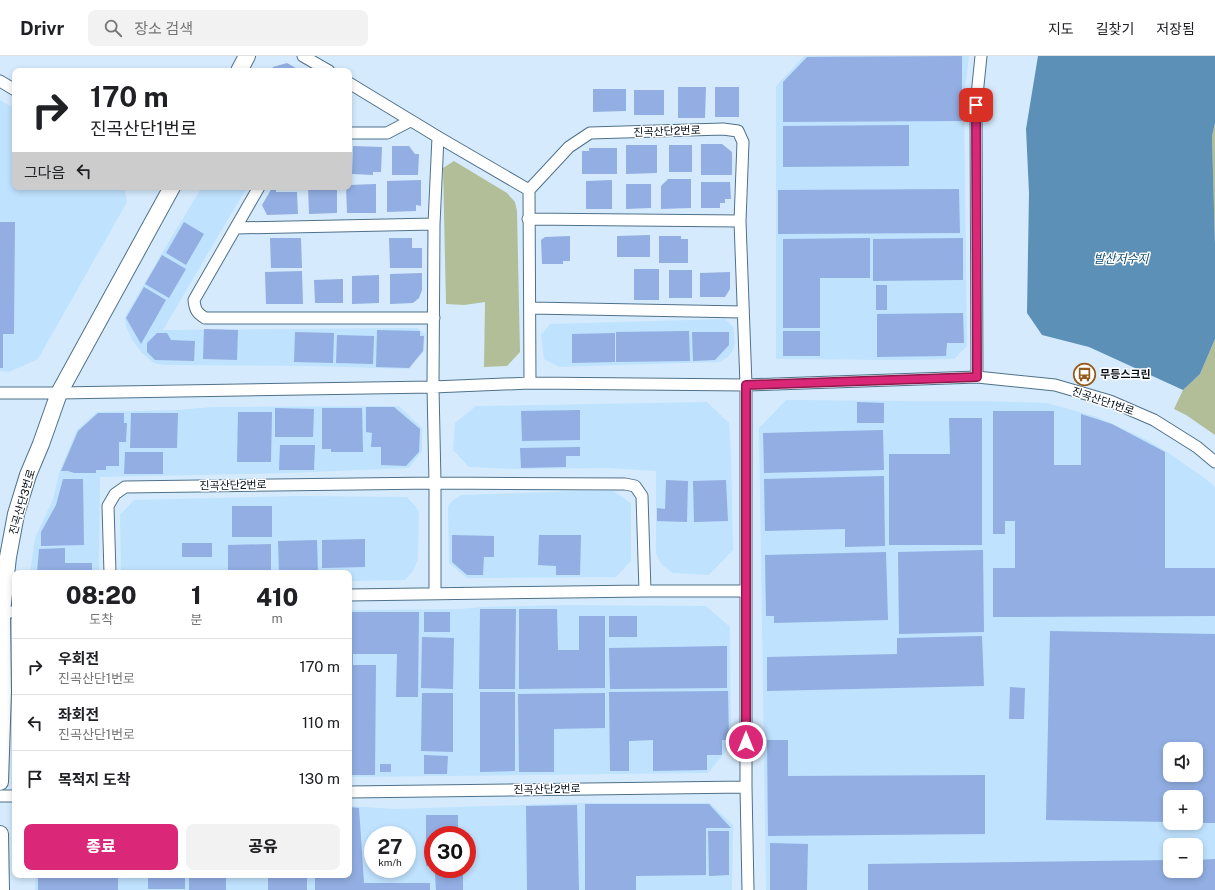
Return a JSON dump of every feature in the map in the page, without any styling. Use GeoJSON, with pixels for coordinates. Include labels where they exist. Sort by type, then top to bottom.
{"type":"FeatureCollection","features":[{"type":"Feature","properties":{"kind":"street"},"geometry":{"type":"LineString","coordinates":[[241,68],[247,56]]}},
{"type":"Feature","properties":{"kind":"street"},"geometry":{"type":"LineString","coordinates":[[303,56],[323,68]]}},
{"type":"Feature","properties":{"kind":"street"},"geometry":{"type":"LineString","coordinates":[[977,377],[976,105],[981,56]]}},
{"type":"Feature","properties":{"kind":"street"},"geometry":{"type":"LineString","coordinates":[[0,81],[12,88]]}},
{"type":"Feature","properties":{"kind":"street"},"geometry":{"type":"LineString","coordinates":[[352,85],[410,121],[529,190],[528,219],[531,308],[530,383]]}},
{"type":"Feature","properties":{"kind":"street"},"geometry":{"type":"LineString","coordinates":[[352,133],[388,133],[410,121]]}},
{"type":"Feature","properties":{"kind":"street","name":"진곡산단2번로"},"geometry":{"type":"LineString","coordinates":[[529,190],[569,147],[590,134],[722,129],[738,131],[743,142],[740,221],[746,385],[745,591],[748,890]]}},
{"type":"Feature","properties":{"kind":"street"},"geometry":{"type":"LineString","coordinates":[[435,594],[433,387],[434,224],[438,137]]}},
{"type":"Feature","properties":{"kind":"street","name":"진곡산단3번로"},"geometry":{"type":"LineString","coordinates":[[0,782],[3,692],[8,612],[8,557],[16,514],[28,475],[59,393],[170,190]]}},
{"type":"Feature","properties":{"kind":"street"},"geometry":{"type":"LineString","coordinates":[[257,190],[194,300],[194,308],[198,314],[205,318],[434,318]]}},
{"type":"Feature","properties":{"kind":"street"},"geometry":{"type":"LineString","coordinates":[[528,219],[740,221]]}},
{"type":"Feature","properties":{"kind":"street"},"geometry":{"type":"LineString","coordinates":[[236,228],[434,224]]}},
{"type":"Feature","properties":{"kind":"street"},"geometry":{"type":"LineString","coordinates":[[531,308],[743,312]]}},
{"type":"Feature","properties":{"kind":"street","name":"진곡산단1번로"},"geometry":{"type":"LineString","coordinates":[[746,385],[977,377],[1055,385],[1110,401],[1154,420],[1197,447],[1215,462]]}},
{"type":"Feature","properties":{"kind":"street"},"geometry":{"type":"LineString","coordinates":[[0,393],[433,387],[530,383],[746,385]]}},
{"type":"Feature","properties":{"kind":"street","name":"진곡산단2번로"},"geometry":{"type":"LineString","coordinates":[[110,570],[108,506],[115,494],[125,487],[435,483],[625,484],[635,486],[642,496],[645,591]]}},
{"type":"Feature","properties":{"kind":"street"},"geometry":{"type":"LineString","coordinates":[[352,595],[745,591]]}},
{"type":"Feature","properties":{"kind":"street","name":"진곡산단2번로"},"geometry":{"type":"LineString","coordinates":[[352,792],[746,787]]}},
{"type":"Feature","properties":{"kind":"street"},"geometry":{"type":"LineString","coordinates":[[0,796],[12,796]]}},
{"type":"Feature","properties":{"kind":"street"},"geometry":{"type":"LineString","coordinates":[[0,834],[1,890]]}},
{"type":"Feature","properties":{"kind":"shaded area"},"geometry":{"type":"Polygon","coordinates":[[[804,56],[969,56],[964,97],[967,346],[954,359],[776,359],[776,86],[804,56]]]}},
{"type":"Feature","properties":{"kind":"shaded area"},"geometry":{"type":"Polygon","coordinates":[[[0,100],[12,107],[12,190],[125,190],[127,202],[38,359],[9,372],[0,371],[0,100]]]}},
{"type":"Feature","properties":{"kind":"shaded area"},"geometry":{"type":"Polygon","coordinates":[[[200,190],[245,190],[163,330],[417,328],[425,334],[424,351],[409,369],[315,366],[163,365],[154,363],[142,353],[132,340],[126,326],[125,317],[200,190]]]}},
{"type":"Feature","properties":{"kind":"shaded area"},"geometry":{"type":"Polygon","coordinates":[[[725,319],[733,327],[735,342],[734,348],[729,356],[720,362],[559,367],[544,359],[541,335],[550,324],[725,319]]]}},
{"type":"Feature","properties":{"kind":"shaded area"},"geometry":{"type":"Polygon","coordinates":[[[786,400],[983,401],[1047,403],[1097,417],[1145,439],[1169,453],[1215,487],[1215,890],[766,890],[759,428],[786,400]]]}},
{"type":"Feature","properties":{"kind":"shaded area"},"geometry":{"type":"Polygon","coordinates":[[[707,402],[729,423],[733,550],[709,575],[673,573],[662,565],[656,554],[656,471],[608,468],[515,469],[469,467],[453,450],[455,423],[476,406],[707,402]]]}},
{"type":"Feature","properties":{"kind":"shaded area"},"geometry":{"type":"Polygon","coordinates":[[[399,406],[422,428],[422,451],[409,468],[287,473],[100,477],[99,570],[30,570],[35,538],[53,499],[60,470],[77,430],[97,412],[177,410],[213,407],[399,406]]]}},
{"type":"Feature","properties":{"kind":"shaded area"},"geometry":{"type":"Polygon","coordinates":[[[613,491],[631,503],[631,561],[616,577],[467,578],[449,563],[448,506],[453,500],[461,495],[613,491]]]}},
{"type":"Feature","properties":{"kind":"shaded area"},"geometry":{"type":"Polygon","coordinates":[[[298,496],[407,497],[419,512],[418,559],[413,571],[405,580],[352,581],[352,570],[121,570],[120,515],[134,500],[298,496]]]}},
{"type":"Feature","properties":{"kind":"shaded area"},"geometry":{"type":"Polygon","coordinates":[[[565,605],[706,606],[730,627],[731,745],[708,773],[352,777],[352,610],[459,609],[565,605]]]}},
{"type":"Feature","properties":{"kind":"shaded area"},"geometry":{"type":"Polygon","coordinates":[[[583,803],[710,803],[733,825],[732,890],[35,890],[36,878],[352,878],[352,806],[395,809],[583,803]]]}},
{"type":"Feature","properties":{"kind":"green space"},"geometry":{"type":"Polygon","coordinates":[[[1215,123],[1215,245],[1212,136],[1215,123]]]}},
{"type":"Feature","properties":{"kind":"green space"},"geometry":{"type":"Polygon","coordinates":[[[454,161],[507,193],[515,202],[517,211],[520,352],[507,366],[484,367],[485,302],[464,305],[446,304],[443,168],[454,161]]]}},
{"type":"Feature","properties":{"kind":"green space"},"geometry":{"type":"Polygon","coordinates":[[[1215,339],[1215,435],[1186,415],[1174,409],[1183,390],[1200,374],[1215,339]]]}},
{"type":"Feature","properties":{"kind":"water","name":"발산저수지"},"geometry":{"type":"Polygon","coordinates":[[[1038,56],[1215,56],[1215,123],[1212,136],[1215,245],[1215,339],[1200,374],[1183,390],[1089,347],[1042,335],[1027,313],[1029,193],[1026,129],[1038,56]]]}},
{"type":"Feature","properties":{"kind":"building"},"geometry":{"type":"Polygon","coordinates":[[[962,56],[962,121],[783,122],[783,82],[807,57],[962,56]]]}},
{"type":"Feature","properties":{"kind":"building"},"geometry":{"type":"Polygon","coordinates":[[[287,63],[296,68],[272,68],[287,63]]]}},
{"type":"Feature","properties":{"kind":"building"},"geometry":{"type":"Polygon","coordinates":[[[678,87],[706,87],[705,118],[678,118],[678,87]]]}},
{"type":"Feature","properties":{"kind":"building"},"geometry":{"type":"Polygon","coordinates":[[[715,87],[739,87],[739,117],[715,117],[715,87]]]}},
{"type":"Feature","properties":{"kind":"building"},"geometry":{"type":"Polygon","coordinates":[[[593,89],[626,89],[626,111],[593,112],[593,89]]]}},
{"type":"Feature","properties":{"kind":"building"},"geometry":{"type":"Polygon","coordinates":[[[634,90],[664,90],[664,115],[634,115],[634,90]]]}},
{"type":"Feature","properties":{"kind":"building"},"geometry":{"type":"Polygon","coordinates":[[[909,125],[909,166],[783,167],[783,126],[909,125]]]}},
{"type":"Feature","properties":{"kind":"building"},"geometry":{"type":"Polygon","coordinates":[[[701,144],[722,144],[732,152],[732,175],[701,175],[701,144]]]}},
{"type":"Feature","properties":{"kind":"building"},"geometry":{"type":"Polygon","coordinates":[[[626,145],[657,145],[657,173],[626,174],[626,145]]]}},
{"type":"Feature","properties":{"kind":"building"},"geometry":{"type":"Polygon","coordinates":[[[669,145],[692,145],[692,172],[669,172],[669,145]]]}},
{"type":"Feature","properties":{"kind":"building"},"geometry":{"type":"Polygon","coordinates":[[[353,146],[382,147],[381,172],[373,172],[373,175],[352,174],[353,146]]]}},
{"type":"Feature","properties":{"kind":"building"},"geometry":{"type":"Polygon","coordinates":[[[392,146],[409,146],[415,154],[419,154],[418,175],[392,175],[392,146]]]}},
{"type":"Feature","properties":{"kind":"building"},"geometry":{"type":"Polygon","coordinates":[[[589,148],[617,148],[617,174],[582,174],[582,151],[589,151],[589,148]]]}},
{"type":"Feature","properties":{"kind":"building"},"geometry":{"type":"Polygon","coordinates":[[[668,179],[691,179],[691,208],[661,209],[661,186],[668,179]]]}},
{"type":"Feature","properties":{"kind":"building"},"geometry":{"type":"Polygon","coordinates":[[[421,180],[421,206],[416,205],[416,211],[387,212],[387,181],[421,180]]]}},
{"type":"Feature","properties":{"kind":"building"},"geometry":{"type":"Polygon","coordinates":[[[612,180],[612,209],[586,209],[586,181],[612,180]]]}},
{"type":"Feature","properties":{"kind":"building"},"geometry":{"type":"Polygon","coordinates":[[[701,182],[730,182],[731,199],[725,199],[725,203],[720,203],[720,208],[701,208],[701,182]]]}},
{"type":"Feature","properties":{"kind":"building"},"geometry":{"type":"Polygon","coordinates":[[[376,184],[376,213],[347,213],[346,190],[352,190],[352,185],[376,184]]]}},
{"type":"Feature","properties":{"kind":"building"},"geometry":{"type":"Polygon","coordinates":[[[626,184],[651,184],[651,208],[626,209],[626,184]]]}},
{"type":"Feature","properties":{"kind":"building"},"geometry":{"type":"Polygon","coordinates":[[[959,189],[960,233],[778,234],[778,190],[959,189]]]}},
{"type":"Feature","properties":{"kind":"building"},"geometry":{"type":"Polygon","coordinates":[[[271,190],[276,190],[276,192],[297,192],[298,214],[267,215],[262,205],[271,190]]]}},
{"type":"Feature","properties":{"kind":"building"},"geometry":{"type":"Polygon","coordinates":[[[308,190],[337,190],[337,213],[309,214],[308,190]]]}},
{"type":"Feature","properties":{"kind":"building"},"geometry":{"type":"Polygon","coordinates":[[[0,222],[15,222],[14,334],[3,334],[3,368],[0,368],[0,222]]]}},
{"type":"Feature","properties":{"kind":"building"},"geometry":{"type":"Polygon","coordinates":[[[184,222],[204,234],[186,265],[166,253],[184,222]]]}},
{"type":"Feature","properties":{"kind":"building"},"geometry":{"type":"Polygon","coordinates":[[[650,235],[650,257],[617,257],[617,236],[650,235]]]}},
{"type":"Feature","properties":{"kind":"building"},"geometry":{"type":"Polygon","coordinates":[[[570,236],[570,261],[563,261],[563,264],[542,264],[541,240],[545,237],[570,236]]]}},
{"type":"Feature","properties":{"kind":"building"},"geometry":{"type":"Polygon","coordinates":[[[659,236],[681,236],[681,239],[688,239],[688,263],[659,263],[659,236]]]}},
{"type":"Feature","properties":{"kind":"building"},"geometry":{"type":"Polygon","coordinates":[[[270,238],[301,238],[302,268],[271,268],[270,238]]]}},
{"type":"Feature","properties":{"kind":"building"},"geometry":{"type":"Polygon","coordinates":[[[389,238],[412,238],[412,248],[422,248],[422,268],[390,268],[389,238]]]}},
{"type":"Feature","properties":{"kind":"building"},"geometry":{"type":"Polygon","coordinates":[[[870,238],[870,278],[820,278],[820,328],[783,328],[783,239],[870,238]]]}},
{"type":"Feature","properties":{"kind":"building"},"geometry":{"type":"Polygon","coordinates":[[[963,238],[963,280],[873,281],[873,239],[963,238]]]}},
{"type":"Feature","properties":{"kind":"building"},"geometry":{"type":"Polygon","coordinates":[[[162,255],[186,269],[169,298],[145,284],[162,255]]]}},
{"type":"Feature","properties":{"kind":"building"},"geometry":{"type":"Polygon","coordinates":[[[634,269],[659,269],[659,300],[634,300],[634,269]]]}},
{"type":"Feature","properties":{"kind":"building"},"geometry":{"type":"Polygon","coordinates":[[[669,270],[692,270],[692,298],[669,298],[669,270]]]}},
{"type":"Feature","properties":{"kind":"building"},"geometry":{"type":"Polygon","coordinates":[[[302,271],[303,304],[266,304],[265,272],[302,271]]]}},
{"type":"Feature","properties":{"kind":"building"},"geometry":{"type":"Polygon","coordinates":[[[730,272],[730,289],[725,297],[700,297],[700,273],[730,272]]]}},
{"type":"Feature","properties":{"kind":"building"},"geometry":{"type":"Polygon","coordinates":[[[422,273],[422,290],[419,298],[413,303],[390,304],[390,274],[422,273]]]}},
{"type":"Feature","properties":{"kind":"building"},"geometry":{"type":"Polygon","coordinates":[[[379,275],[379,303],[352,304],[352,276],[379,275]]]}},
{"type":"Feature","properties":{"kind":"building"},"geometry":{"type":"Polygon","coordinates":[[[343,279],[343,303],[315,303],[314,280],[343,279]]]}},
{"type":"Feature","properties":{"kind":"building"},"geometry":{"type":"Polygon","coordinates":[[[876,285],[887,285],[887,310],[876,310],[876,285]]]}},
{"type":"Feature","properties":{"kind":"building"},"geometry":{"type":"Polygon","coordinates":[[[144,287],[166,300],[141,344],[126,318],[144,287]]]}},
{"type":"Feature","properties":{"kind":"building"},"geometry":{"type":"Polygon","coordinates":[[[963,313],[964,343],[947,343],[946,356],[877,357],[877,314],[963,313]]]}},
{"type":"Feature","properties":{"kind":"building"},"geometry":{"type":"Polygon","coordinates":[[[204,329],[238,330],[237,360],[203,359],[204,329]]]}},
{"type":"Feature","properties":{"kind":"building"},"geometry":{"type":"Polygon","coordinates":[[[377,330],[420,331],[420,336],[424,336],[423,351],[409,368],[376,367],[377,330]]]}},
{"type":"Feature","properties":{"kind":"building"},"geometry":{"type":"Polygon","coordinates":[[[689,331],[690,361],[616,362],[616,332],[689,331]]]}},
{"type":"Feature","properties":{"kind":"building"},"geometry":{"type":"Polygon","coordinates":[[[783,331],[820,331],[820,356],[783,356],[783,331]]]}},
{"type":"Feature","properties":{"kind":"building"},"geometry":{"type":"Polygon","coordinates":[[[295,332],[334,333],[333,363],[294,362],[295,332]]]}},
{"type":"Feature","properties":{"kind":"building"},"geometry":{"type":"Polygon","coordinates":[[[692,332],[729,332],[729,345],[715,360],[693,361],[692,332]]]}},
{"type":"Feature","properties":{"kind":"building"},"geometry":{"type":"Polygon","coordinates":[[[157,333],[167,333],[171,340],[195,341],[194,361],[155,360],[147,352],[147,343],[157,333]]]}},
{"type":"Feature","properties":{"kind":"building"},"geometry":{"type":"Polygon","coordinates":[[[615,333],[615,362],[572,363],[572,334],[615,333]]]}},
{"type":"Feature","properties":{"kind":"building"},"geometry":{"type":"Polygon","coordinates":[[[337,335],[374,336],[373,364],[336,363],[337,335]]]}},
{"type":"Feature","properties":{"kind":"building"},"geometry":{"type":"Polygon","coordinates":[[[857,402],[884,403],[884,423],[857,423],[857,402]]]}},
{"type":"Feature","properties":{"kind":"building"},"geometry":{"type":"Polygon","coordinates":[[[366,407],[394,407],[420,429],[419,452],[406,466],[381,465],[381,447],[371,447],[372,433],[366,432],[366,407]]]}},
{"type":"Feature","properties":{"kind":"building"},"geometry":{"type":"Polygon","coordinates":[[[275,408],[314,409],[313,437],[275,437],[275,408]]]}},
{"type":"Feature","properties":{"kind":"building"},"geometry":{"type":"Polygon","coordinates":[[[322,408],[362,408],[363,452],[331,452],[331,449],[322,449],[322,408]]]}},
{"type":"Feature","properties":{"kind":"building"},"geometry":{"type":"Polygon","coordinates":[[[580,410],[580,440],[522,441],[521,411],[580,410]]]}},
{"type":"Feature","properties":{"kind":"building"},"geometry":{"type":"Polygon","coordinates":[[[993,411],[1054,411],[1054,465],[1081,465],[1081,414],[1112,424],[1165,452],[1165,568],[1215,568],[1215,616],[993,617],[993,568],[1015,568],[1015,521],[1005,521],[1005,534],[993,534],[993,411]]]}},
{"type":"Feature","properties":{"kind":"building"},"geometry":{"type":"Polygon","coordinates":[[[238,412],[272,412],[271,462],[237,462],[238,412]]]}},
{"type":"Feature","properties":{"kind":"building"},"geometry":{"type":"Polygon","coordinates":[[[98,413],[124,413],[124,423],[127,423],[126,442],[119,442],[119,466],[106,466],[106,470],[96,470],[96,473],[74,473],[61,471],[78,431],[98,413]]]}},
{"type":"Feature","properties":{"kind":"building"},"geometry":{"type":"Polygon","coordinates":[[[131,413],[178,413],[177,448],[130,448],[131,413]]]}},
{"type":"Feature","properties":{"kind":"building"},"geometry":{"type":"Polygon","coordinates":[[[949,418],[982,418],[982,545],[889,545],[889,454],[950,454],[949,418]]]}},
{"type":"Feature","properties":{"kind":"building"},"geometry":{"type":"Polygon","coordinates":[[[883,430],[884,470],[764,473],[763,433],[883,430]]]}},
{"type":"Feature","properties":{"kind":"building"},"geometry":{"type":"Polygon","coordinates":[[[280,445],[315,445],[314,470],[279,470],[280,445]]]}},
{"type":"Feature","properties":{"kind":"building"},"geometry":{"type":"Polygon","coordinates":[[[580,447],[580,456],[566,456],[566,467],[521,468],[520,448],[580,447]]]}},
{"type":"Feature","properties":{"kind":"building"},"geometry":{"type":"Polygon","coordinates":[[[125,452],[163,452],[163,474],[124,474],[125,452]]]}},
{"type":"Feature","properties":{"kind":"building"},"geometry":{"type":"Polygon","coordinates":[[[884,476],[885,546],[845,547],[845,529],[765,531],[764,479],[884,476]]]}},
{"type":"Feature","properties":{"kind":"building"},"geometry":{"type":"Polygon","coordinates":[[[63,479],[83,479],[84,545],[41,546],[41,532],[56,505],[63,479]]]}},
{"type":"Feature","properties":{"kind":"building"},"geometry":{"type":"Polygon","coordinates":[[[666,480],[688,481],[687,522],[657,521],[657,508],[665,509],[666,480]]]}},
{"type":"Feature","properties":{"kind":"building"},"geometry":{"type":"Polygon","coordinates":[[[726,480],[728,521],[694,522],[693,481],[726,480]]]}},
{"type":"Feature","properties":{"kind":"building"},"geometry":{"type":"Polygon","coordinates":[[[232,506],[272,506],[272,537],[232,537],[232,506]]]}},
{"type":"Feature","properties":{"kind":"building"},"geometry":{"type":"Polygon","coordinates":[[[452,535],[494,536],[494,557],[484,557],[483,575],[467,575],[452,562],[452,535]]]}},
{"type":"Feature","properties":{"kind":"building"},"geometry":{"type":"Polygon","coordinates":[[[539,535],[581,535],[580,575],[556,575],[556,566],[538,565],[539,535]]]}},
{"type":"Feature","properties":{"kind":"building"},"geometry":{"type":"Polygon","coordinates":[[[365,539],[365,567],[322,568],[322,540],[365,539]]]}},
{"type":"Feature","properties":{"kind":"building"},"geometry":{"type":"Polygon","coordinates":[[[317,540],[318,570],[279,570],[278,541],[317,540]]]}},
{"type":"Feature","properties":{"kind":"building"},"geometry":{"type":"Polygon","coordinates":[[[182,543],[212,543],[212,557],[182,557],[182,543]]]}},
{"type":"Feature","properties":{"kind":"building"},"geometry":{"type":"Polygon","coordinates":[[[271,544],[271,570],[228,570],[228,545],[271,544]]]}},
{"type":"Feature","properties":{"kind":"building"},"geometry":{"type":"Polygon","coordinates":[[[65,548],[65,563],[92,563],[92,570],[37,570],[39,549],[65,548]]]}},
{"type":"Feature","properties":{"kind":"building"},"geometry":{"type":"Polygon","coordinates":[[[983,550],[984,632],[899,634],[898,552],[983,550]]]}},
{"type":"Feature","properties":{"kind":"building"},"geometry":{"type":"Polygon","coordinates":[[[886,552],[888,620],[774,623],[774,616],[766,616],[765,555],[886,552]]]}},
{"type":"Feature","properties":{"kind":"building"},"geometry":{"type":"Polygon","coordinates":[[[480,609],[516,609],[515,689],[479,689],[480,609]]]}},
{"type":"Feature","properties":{"kind":"building"},"geometry":{"type":"Polygon","coordinates":[[[519,609],[557,609],[558,650],[579,650],[579,616],[605,616],[605,688],[519,689],[519,609]]]}},
{"type":"Feature","properties":{"kind":"building"},"geometry":{"type":"Polygon","coordinates":[[[352,612],[419,612],[418,697],[396,697],[397,654],[353,654],[353,665],[376,665],[375,775],[352,775],[352,612]]]}},
{"type":"Feature","properties":{"kind":"building"},"geometry":{"type":"Polygon","coordinates":[[[424,612],[450,612],[450,632],[424,632],[424,612]]]}},
{"type":"Feature","properties":{"kind":"building"},"geometry":{"type":"Polygon","coordinates":[[[609,616],[637,616],[637,637],[609,637],[609,616]]]}},
{"type":"Feature","properties":{"kind":"building"},"geometry":{"type":"Polygon","coordinates":[[[1050,631],[1215,634],[1215,823],[1203,823],[1203,790],[1163,790],[1163,822],[1046,820],[1050,631]]]}},
{"type":"Feature","properties":{"kind":"building"},"geometry":{"type":"Polygon","coordinates":[[[982,636],[984,686],[767,691],[767,657],[897,654],[897,638],[982,636]]]}},
{"type":"Feature","properties":{"kind":"building"},"geometry":{"type":"Polygon","coordinates":[[[422,637],[454,638],[453,689],[421,688],[422,637]]]}},
{"type":"Feature","properties":{"kind":"building"},"geometry":{"type":"Polygon","coordinates":[[[727,646],[727,688],[610,689],[609,648],[727,646]]]}},
{"type":"Feature","properties":{"kind":"building"},"geometry":{"type":"Polygon","coordinates":[[[1010,687],[1025,688],[1024,719],[1009,719],[1010,687]]]}},
{"type":"Feature","properties":{"kind":"building"},"geometry":{"type":"Polygon","coordinates":[[[728,691],[729,740],[722,740],[722,755],[707,755],[707,770],[653,771],[653,740],[629,741],[629,771],[610,771],[609,692],[728,691]]]}},
{"type":"Feature","properties":{"kind":"building"},"geometry":{"type":"Polygon","coordinates":[[[480,692],[515,692],[515,771],[480,772],[480,692]]]}},
{"type":"Feature","properties":{"kind":"building"},"geometry":{"type":"Polygon","coordinates":[[[422,693],[453,693],[453,752],[421,751],[422,693]]]}},
{"type":"Feature","properties":{"kind":"building"},"geometry":{"type":"Polygon","coordinates":[[[605,693],[605,728],[554,729],[554,772],[519,772],[518,694],[605,693]]]}},
{"type":"Feature","properties":{"kind":"building"},"geometry":{"type":"Polygon","coordinates":[[[767,740],[788,740],[788,776],[985,775],[985,834],[768,836],[767,740]]]}},
{"type":"Feature","properties":{"kind":"building"},"geometry":{"type":"Polygon","coordinates":[[[424,755],[448,756],[447,774],[424,774],[424,755]]]}},
{"type":"Feature","properties":{"kind":"building"},"geometry":{"type":"Polygon","coordinates":[[[380,764],[391,764],[391,772],[380,772],[380,764]]]}},
{"type":"Feature","properties":{"kind":"building"},"geometry":{"type":"Polygon","coordinates":[[[585,804],[709,804],[731,828],[706,828],[706,875],[636,876],[636,890],[585,890],[585,804]]]}},
{"type":"Feature","properties":{"kind":"building"},"geometry":{"type":"Polygon","coordinates":[[[577,805],[579,890],[527,890],[526,806],[577,805]]]}},
{"type":"Feature","properties":{"kind":"building"},"geometry":{"type":"Polygon","coordinates":[[[352,807],[359,808],[364,883],[430,883],[430,890],[315,890],[315,878],[352,878],[352,807]]]}},
{"type":"Feature","properties":{"kind":"building"},"geometry":{"type":"Polygon","coordinates":[[[426,815],[458,815],[458,826],[426,826],[426,815]]]}},
{"type":"Feature","properties":{"kind":"building"},"geometry":{"type":"Polygon","coordinates":[[[708,831],[729,831],[729,875],[709,876],[708,831]]]}},
{"type":"Feature","properties":{"kind":"building"},"geometry":{"type":"Polygon","coordinates":[[[770,843],[808,844],[807,890],[770,890],[770,843]]]}},
{"type":"Feature","properties":{"kind":"building"},"geometry":{"type":"Polygon","coordinates":[[[1215,859],[1215,890],[868,890],[868,864],[1163,860],[1163,878],[1203,878],[1203,860],[1215,859]]]}},
{"type":"Feature","properties":{"kind":"building"},"geometry":{"type":"Polygon","coordinates":[[[38,878],[118,878],[118,890],[38,890],[38,878]]]}},
{"type":"Feature","properties":{"kind":"building"},"geometry":{"type":"Polygon","coordinates":[[[148,878],[185,878],[185,889],[148,889],[148,878]]]}},
{"type":"Feature","properties":{"kind":"building"},"geometry":{"type":"Polygon","coordinates":[[[189,878],[226,878],[226,890],[189,890],[189,878]]]}},
{"type":"Feature","properties":{"kind":"building"},"geometry":{"type":"Polygon","coordinates":[[[268,878],[307,878],[307,890],[268,890],[268,878]]]}},
{"type":"Feature","properties":{"kind":"building"},"geometry":{"type":"Polygon","coordinates":[[[435,878],[463,878],[463,890],[436,890],[435,878]]]}},
{"type":"Feature","properties":{"kind":"place","name":"무등스크린"},"geometry":{"type":"Point","coordinates":[1084,374]}},
{"type":"Feature","properties":{"kind":"route"},"geometry":{"type":"LineString","coordinates":[[746,742],[746,385],[977,377],[976,105]]}}]}
